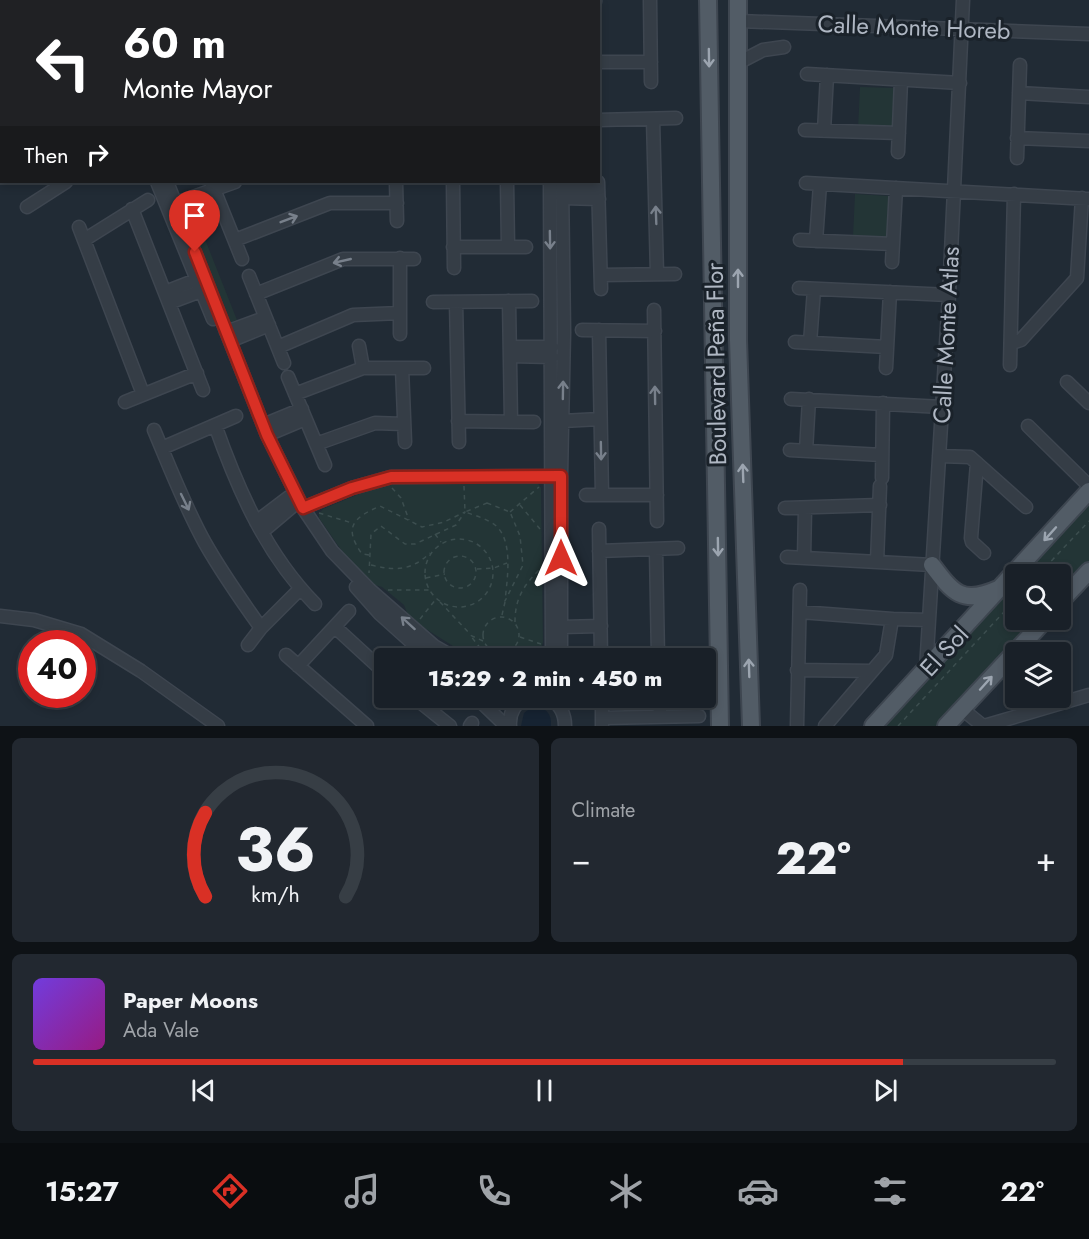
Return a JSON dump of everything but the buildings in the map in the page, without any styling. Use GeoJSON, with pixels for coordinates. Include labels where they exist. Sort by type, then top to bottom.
{"type":"FeatureCollection","features":[{"type":"Feature","properties":{"kind":"main road","name":"Boulevard Peña Flor"},"geometry":{"type":"LineString","coordinates":[[708,0],[720,726]]}},
{"type":"Feature","properties":{"kind":"main road","name":"Boulevard Peña Flor"},"geometry":{"type":"LineString","coordinates":[[738,0],[738,340],[751,726]]}},
{"type":"Feature","properties":{"kind":"main road"},"geometry":{"type":"LineString","coordinates":[[714,340],[738,340]]}},
{"type":"Feature","properties":{"kind":"main road"},"geometry":{"type":"LineString","coordinates":[[873,726],[1089,488]]}},
{"type":"Feature","properties":{"kind":"main road"},"geometry":{"type":"LineString","coordinates":[[932,565],[953,591],[968,598],[983,596],[1001,587]]}},
{"type":"Feature","properties":{"kind":"main road"},"geometry":{"type":"LineString","coordinates":[[1071,590],[1089,571]]}},
{"type":"Feature","properties":{"kind":"main road"},"geometry":{"type":"LineString","coordinates":[[946,726],[1036,630]]}},
{"type":"Feature","properties":{"kind":"street"},"geometry":{"type":"LineString","coordinates":[[650,0],[651,82]]}},
{"type":"Feature","properties":{"kind":"street","name":"Calle Monte Atlas"},"geometry":{"type":"LineString","coordinates":[[926,669],[949,295],[963,0]]}},
{"type":"Feature","properties":{"kind":"street","name":"Calle Monte Horeb"},"geometry":{"type":"LineString","coordinates":[[738,21],[1089,34]]}},
{"type":"Feature","properties":{"kind":"street"},"geometry":{"type":"LineString","coordinates":[[738,63],[763,50],[784,47]]}},
{"type":"Feature","properties":{"kind":"street"},"geometry":{"type":"LineString","coordinates":[[600,62],[651,62]]}},
{"type":"Feature","properties":{"kind":"street"},"geometry":{"type":"LineString","coordinates":[[1017,158],[1020,65]]}},
{"type":"Feature","properties":{"kind":"street"},"geometry":{"type":"LineString","coordinates":[[807,74],[960,83]]}},
{"type":"Feature","properties":{"kind":"street"},"geometry":{"type":"LineString","coordinates":[[824,131],[827,75]]}},
{"type":"Feature","properties":{"kind":"street"},"geometry":{"type":"LineString","coordinates":[[898,152],[901,80]]}},
{"type":"Feature","properties":{"kind":"street"},"geometry":{"type":"LineString","coordinates":[[1019,93],[1089,97]]}},
{"type":"Feature","properties":{"kind":"street"},"geometry":{"type":"LineString","coordinates":[[600,120],[676,118]]}},
{"type":"Feature","properties":{"kind":"street"},"geometry":{"type":"LineString","coordinates":[[653,119],[657,274]]}},
{"type":"Feature","properties":{"kind":"street"},"geometry":{"type":"LineString","coordinates":[[806,130],[899,133]]}},
{"type":"Feature","properties":{"kind":"street"},"geometry":{"type":"LineString","coordinates":[[1017,138],[1089,141]]}},
{"type":"Feature","properties":{"kind":"street"},"geometry":{"type":"LineString","coordinates":[[43,183],[53,190]]}},
{"type":"Feature","properties":{"kind":"street"},"geometry":{"type":"LineString","coordinates":[[27,207],[64,183]]}},
{"type":"Feature","properties":{"kind":"street"},"geometry":{"type":"LineString","coordinates":[[157,183],[272,462],[327,552],[380,614],[414,648]]}},
{"type":"Feature","properties":{"kind":"street"},"geometry":{"type":"LineString","coordinates":[[167,183],[296,503],[332,551],[370,590],[437,648]]}},
{"type":"Feature","properties":{"kind":"street"},"geometry":{"type":"LineString","coordinates":[[178,208],[232,183]]}},
{"type":"Feature","properties":{"kind":"street"},"geometry":{"type":"LineString","coordinates":[[396,183],[398,221]]}},
{"type":"Feature","properties":{"kind":"street"},"geometry":{"type":"LineString","coordinates":[[453,183],[454,268]]}},
{"type":"Feature","properties":{"kind":"street"},"geometry":{"type":"LineString","coordinates":[[507,183],[508,247]]}},
{"type":"Feature","properties":{"kind":"street"},"geometry":{"type":"LineString","coordinates":[[550,183],[552,352],[561,648]]}},
{"type":"Feature","properties":{"kind":"street"},"geometry":{"type":"LineString","coordinates":[[806,183],[1085,198],[1077,278],[1021,340],[1012,343]]}},
{"type":"Feature","properties":{"kind":"street"},"geometry":{"type":"LineString","coordinates":[[816,241],[820,184]]}},
{"type":"Feature","properties":{"kind":"street"},"geometry":{"type":"LineString","coordinates":[[892,262],[896,188]]}},
{"type":"Feature","properties":{"kind":"street"},"geometry":{"type":"LineString","coordinates":[[551,648],[552,539],[562,417],[564,332],[562,189],[598,189],[601,289]]}},
{"type":"Feature","properties":{"kind":"street"},"geometry":{"type":"LineString","coordinates":[[214,190],[242,259]]}},
{"type":"Feature","properties":{"kind":"street"},"geometry":{"type":"LineString","coordinates":[[1010,365],[1014,194]]}},
{"type":"Feature","properties":{"kind":"street"},"geometry":{"type":"LineString","coordinates":[[84,240],[148,200]]}},
{"type":"Feature","properties":{"kind":"street"},"geometry":{"type":"LineString","coordinates":[[235,240],[330,203],[397,203]]}},
{"type":"Feature","properties":{"kind":"street"},"geometry":{"type":"LineString","coordinates":[[132,209],[203,390]]}},
{"type":"Feature","properties":{"kind":"street"},"geometry":{"type":"LineString","coordinates":[[79,227],[143,394]]}},
{"type":"Feature","properties":{"kind":"street"},"geometry":{"type":"LineString","coordinates":[[800,240],[893,244]]}},
{"type":"Feature","properties":{"kind":"street"},"geometry":{"type":"LineString","coordinates":[[453,247],[526,247]]}},
{"type":"Feature","properties":{"kind":"street"},"geometry":{"type":"LineString","coordinates":[[400,258],[400,334]]}},
{"type":"Feature","properties":{"kind":"street"},"geometry":{"type":"LineString","coordinates":[[256,294],[343,259],[414,259]]}},
{"type":"Feature","properties":{"kind":"street"},"geometry":{"type":"LineString","coordinates":[[601,275],[675,273]]}},
{"type":"Feature","properties":{"kind":"street"},"geometry":{"type":"LineString","coordinates":[[249,276],[284,363]]}},
{"type":"Feature","properties":{"kind":"street"},"geometry":{"type":"LineString","coordinates":[[167,297],[199,285]]}},
{"type":"Feature","properties":{"kind":"street"},"geometry":{"type":"LineString","coordinates":[[799,288],[949,295]]}},
{"type":"Feature","properties":{"kind":"street"},"geometry":{"type":"LineString","coordinates":[[810,343],[813,289]]}},
{"type":"Feature","properties":{"kind":"street"},"geometry":{"type":"LineString","coordinates":[[886,368],[890,292]]}},
{"type":"Feature","properties":{"kind":"street"},"geometry":{"type":"LineString","coordinates":[[510,301],[511,422]]}},
{"type":"Feature","properties":{"kind":"street"},"geometry":{"type":"LineString","coordinates":[[434,302],[532,301]]}},
{"type":"Feature","properties":{"kind":"street"},"geometry":{"type":"LineString","coordinates":[[456,302],[459,442]]}},
{"type":"Feature","properties":{"kind":"street"},"geometry":{"type":"LineString","coordinates":[[654,310],[657,521]]}},
{"type":"Feature","properties":{"kind":"street"},"geometry":{"type":"LineString","coordinates":[[278,347],[353,315],[400,313]]}},
{"type":"Feature","properties":{"kind":"street"},"geometry":{"type":"LineString","coordinates":[[228,336],[267,321]]}},
{"type":"Feature","properties":{"kind":"street"},"geometry":{"type":"LineString","coordinates":[[582,330],[655,331]]}},
{"type":"Feature","properties":{"kind":"street"},"geometry":{"type":"LineString","coordinates":[[598,330],[602,495]]}},
{"type":"Feature","properties":{"kind":"street"},"geometry":{"type":"LineString","coordinates":[[795,342],[887,347]]}},
{"type":"Feature","properties":{"kind":"street"},"geometry":{"type":"LineString","coordinates":[[359,346],[363,368]]}},
{"type":"Feature","properties":{"kind":"street"},"geometry":{"type":"LineString","coordinates":[[510,351],[552,352]]}},
{"type":"Feature","properties":{"kind":"street"},"geometry":{"type":"LineString","coordinates":[[295,394],[363,368],[424,368]]}},
{"type":"Feature","properties":{"kind":"street"},"geometry":{"type":"LineString","coordinates":[[402,368],[405,442]]}},
{"type":"Feature","properties":{"kind":"street"},"geometry":{"type":"LineString","coordinates":[[125,402],[197,373]]}},
{"type":"Feature","properties":{"kind":"street"},"geometry":{"type":"LineString","coordinates":[[288,377],[325,465]]}},
{"type":"Feature","properties":{"kind":"street"},"geometry":{"type":"LineString","coordinates":[[1067,382],[1089,403]]}},
{"type":"Feature","properties":{"kind":"street"},"geometry":{"type":"LineString","coordinates":[[791,399],[942,407]]}},
{"type":"Feature","properties":{"kind":"street"},"geometry":{"type":"LineString","coordinates":[[806,451],[809,399]]}},
{"type":"Feature","properties":{"kind":"street"},"geometry":{"type":"LineString","coordinates":[[877,562],[883,403]]}},
{"type":"Feature","properties":{"kind":"street"},"geometry":{"type":"LineString","coordinates":[[265,430],[303,414]]}},
{"type":"Feature","properties":{"kind":"street"},"geometry":{"type":"LineString","coordinates":[[562,417],[600,415]]}},
{"type":"Feature","properties":{"kind":"street"},"geometry":{"type":"LineString","coordinates":[[162,448],[236,416]]}},
{"type":"Feature","properties":{"kind":"street"},"geometry":{"type":"LineString","coordinates":[[458,421],[534,422]]}},
{"type":"Feature","properties":{"kind":"street"},"geometry":{"type":"LineString","coordinates":[[316,444],[375,423],[404,424]]}},
{"type":"Feature","properties":{"kind":"street"},"geometry":{"type":"LineString","coordinates":[[214,425],[259,527],[279,562],[315,604]]}},
{"type":"Feature","properties":{"kind":"street"},"geometry":{"type":"LineString","coordinates":[[1028,426],[1089,488]]}},
{"type":"Feature","properties":{"kind":"street"},"geometry":{"type":"LineString","coordinates":[[154,430],[181,496],[204,542],[231,586],[261,628]]}},
{"type":"Feature","properties":{"kind":"street"},"geometry":{"type":"LineString","coordinates":[[790,450],[882,454]]}},
{"type":"Feature","properties":{"kind":"street"},"geometry":{"type":"LineString","coordinates":[[939,456],[970,457],[1026,507]]}},
{"type":"Feature","properties":{"kind":"street"},"geometry":{"type":"LineString","coordinates":[[977,463],[971,538],[972,542],[984,553]]}},
{"type":"Feature","properties":{"kind":"street"},"geometry":{"type":"LineString","coordinates":[[259,527],[296,503],[379,479],[407,475],[556,476]]}},
{"type":"Feature","properties":{"kind":"street"},"geometry":{"type":"LineString","coordinates":[[586,495],[657,495]]}},
{"type":"Feature","properties":{"kind":"street"},"geometry":{"type":"LineString","coordinates":[[785,508],[880,505]]}},
{"type":"Feature","properties":{"kind":"street"},"geometry":{"type":"LineString","coordinates":[[804,558],[805,508]]}},
{"type":"Feature","properties":{"kind":"street"},"geometry":{"type":"LineString","coordinates":[[599,529],[601,648]]}},
{"type":"Feature","properties":{"kind":"street"},"geometry":{"type":"LineString","coordinates":[[599,551],[678,548]]}},
{"type":"Feature","properties":{"kind":"street"},"geometry":{"type":"LineString","coordinates":[[656,549],[658,648]]}},
{"type":"Feature","properties":{"kind":"street"},"geometry":{"type":"LineString","coordinates":[[787,557],[932,565]]}},
{"type":"Feature","properties":{"kind":"street"},"geometry":{"type":"LineString","coordinates":[[248,645],[261,628],[300,589]]}},
{"type":"Feature","properties":{"kind":"street"},"geometry":{"type":"LineString","coordinates":[[797,726],[800,590]]}},
{"type":"Feature","properties":{"kind":"street"},"geometry":{"type":"LineString","coordinates":[[298,666],[349,610]]}},
{"type":"Feature","properties":{"kind":"street"},"geometry":{"type":"LineString","coordinates":[[800,612],[929,620]]}},
{"type":"Feature","properties":{"kind":"street"},"geometry":{"type":"LineString","coordinates":[[0,616],[34,620],[81,634],[141,671],[218,726]]}},
{"type":"Feature","properties":{"kind":"street"},"geometry":{"type":"LineString","coordinates":[[825,726],[886,655],[892,619]]}},
{"type":"Feature","properties":{"kind":"street"},"geometry":{"type":"LineString","coordinates":[[334,627],[374,663]]}},
{"type":"Feature","properties":{"kind":"street"},"geometry":{"type":"LineString","coordinates":[[561,630],[601,630]]}},
{"type":"Feature","properties":{"kind":"street"},"geometry":{"type":"LineString","coordinates":[[286,655],[367,726]]}},
{"type":"Feature","properties":{"kind":"street"},"geometry":{"type":"LineString","coordinates":[[797,670],[872,671]]}},
{"type":"Feature","properties":{"kind":"street"},"geometry":{"type":"LineString","coordinates":[[962,709],[983,726],[1089,695]]}},
{"type":"Feature","properties":{"kind":"street"},"geometry":{"type":"LineString","coordinates":[[428,708],[450,726]]}},
{"type":"Feature","properties":{"kind":"street"},"geometry":{"type":"LineString","coordinates":[[488,708],[508,726],[514,708]]}},
{"type":"Feature","properties":{"kind":"street"},"geometry":{"type":"LineString","coordinates":[[563,708],[565,726]]}},
{"type":"Feature","properties":{"kind":"street"},"geometry":{"type":"LineString","coordinates":[[660,708],[660,717]]}},
{"type":"Feature","properties":{"kind":"street"},"geometry":{"type":"LineString","coordinates":[[602,722],[699,716]]}},
{"type":"Feature","properties":{"kind":"path"},"geometry":{"type":"LineString","coordinates":[[430,590],[370,590],[371,534],[381,526],[405,544],[416,544],[456,525],[465,512],[464,475]]}},
{"type":"Feature","properties":{"kind":"path"},"geometry":{"type":"LineString","coordinates":[[510,512],[556,476]]}},
{"type":"Feature","properties":{"kind":"path"},"geometry":{"type":"LineString","coordinates":[[379,479],[402,498],[410,521]]}},
{"type":"Feature","properties":{"kind":"path"},"geometry":{"type":"LineString","coordinates":[[296,503],[352,523]]}},
{"type":"Feature","properties":{"kind":"path"},"geometry":{"type":"LineString","coordinates":[[369,555],[362,554],[352,540],[353,525],[361,514],[380,506],[422,528],[444,522],[488,503],[510,512],[520,536],[523,565],[505,601]]}},
{"type":"Feature","properties":{"kind":"path"},"geometry":{"type":"LineString","coordinates":[[519,504],[536,526],[552,539]]}},
{"type":"Feature","properties":{"kind":"path"},"geometry":{"type":"LineString","coordinates":[[465,512],[495,525],[504,537],[508,563],[505,601],[501,617]]}},
{"type":"Feature","properties":{"kind":"path"},"geometry":{"type":"LineString","coordinates":[[1048,564],[1089,520]]}},
{"type":"Feature","properties":{"kind":"path"},"geometry":{"type":"LineString","coordinates":[[435,534],[441,543]]}},
{"type":"Feature","properties":{"kind":"path"},"geometry":{"type":"LineString","coordinates":[[369,565],[387,569],[407,568],[420,562],[441,543],[452,538],[474,541],[484,548],[494,568],[489,590],[482,599],[472,605],[450,606],[440,601]]}},
{"type":"Feature","properties":{"kind":"path"},"geometry":{"type":"LineString","coordinates":[[433,550],[427,560],[426,578],[430,590],[480,648]]}},
{"type":"Feature","properties":{"kind":"path"},"geometry":{"type":"LineString","coordinates":[[455,557],[471,560],[476,570],[471,584],[462,588],[449,583],[445,574],[447,564],[455,557]]}},
{"type":"Feature","properties":{"kind":"path"},"geometry":{"type":"LineString","coordinates":[[470,634],[484,642],[492,651],[504,654],[515,648],[519,637],[515,623],[515,604],[521,592],[538,571],[552,559]]}},
{"type":"Feature","properties":{"kind":"path"},"geometry":{"type":"LineString","coordinates":[[476,570],[494,568],[508,563]]}},
{"type":"Feature","properties":{"kind":"path"},"geometry":{"type":"LineString","coordinates":[[426,578],[445,574]]}},
{"type":"Feature","properties":{"kind":"path"},"geometry":{"type":"LineString","coordinates":[[413,628],[437,598]]}},
{"type":"Feature","properties":{"kind":"path","name":"El Sol"},"geometry":{"type":"LineString","coordinates":[[898,726],[1005,611]]}},
{"type":"Feature","properties":{"kind":"path"},"geometry":{"type":"LineString","coordinates":[[484,642],[483,630],[490,620],[501,617],[515,623]]}},
{"type":"Feature","properties":{"kind":"path"},"geometry":{"type":"LineString","coordinates":[[519,637],[544,648]]}},
{"type":"Feature","properties":{"kind":"path"},"geometry":{"type":"LineString","coordinates":[[536,648],[539,644]]}},
{"type":"Feature","properties":{"kind":"shaded area"},"geometry":{"type":"Polygon","coordinates":[[[860,87],[894,88],[892,130],[858,129],[860,87]]]}},
{"type":"Feature","properties":{"kind":"shaded area"},"geometry":{"type":"Polygon","coordinates":[[[855,194],[889,196],[888,238],[853,236],[855,194]]]}},
{"type":"Feature","properties":{"kind":"shaded area"},"geometry":{"type":"Polygon","coordinates":[[[211,203],[191,215],[195,214],[237,320],[227,324],[184,218],[211,203]]]}},
{"type":"Feature","properties":{"kind":"shaded area"},"geometry":{"type":"Polygon","coordinates":[[[537,482],[541,488],[543,642],[541,648],[456,648],[409,618],[404,605],[382,587],[371,584],[344,554],[319,518],[319,514],[323,509],[371,489],[396,483],[537,482]]]}},
{"type":"Feature","properties":{"kind":"shaded area"},"geometry":{"type":"Polygon","coordinates":[[[1089,501],[1089,563],[1071,583],[1071,564],[1030,564],[1089,501]]]}},
{"type":"Feature","properties":{"kind":"shaded area"},"geometry":{"type":"Polygon","coordinates":[[[1005,592],[1005,630],[1029,630],[1018,642],[1005,642],[1005,656],[940,726],[882,726],[1005,592]]]}},
{"type":"Feature","properties":{"kind":"water"},"geometry":{"type":"Polygon","coordinates":[[[531,708],[544,709],[549,714],[551,726],[521,726],[524,713],[531,708]]]}},
{"type":"Feature","properties":{"kind":"route"},"geometry":{"type":"LineString","coordinates":[[195,252],[277,459],[303,508],[373,481],[407,475],[561,476],[561,558]]}}]}
